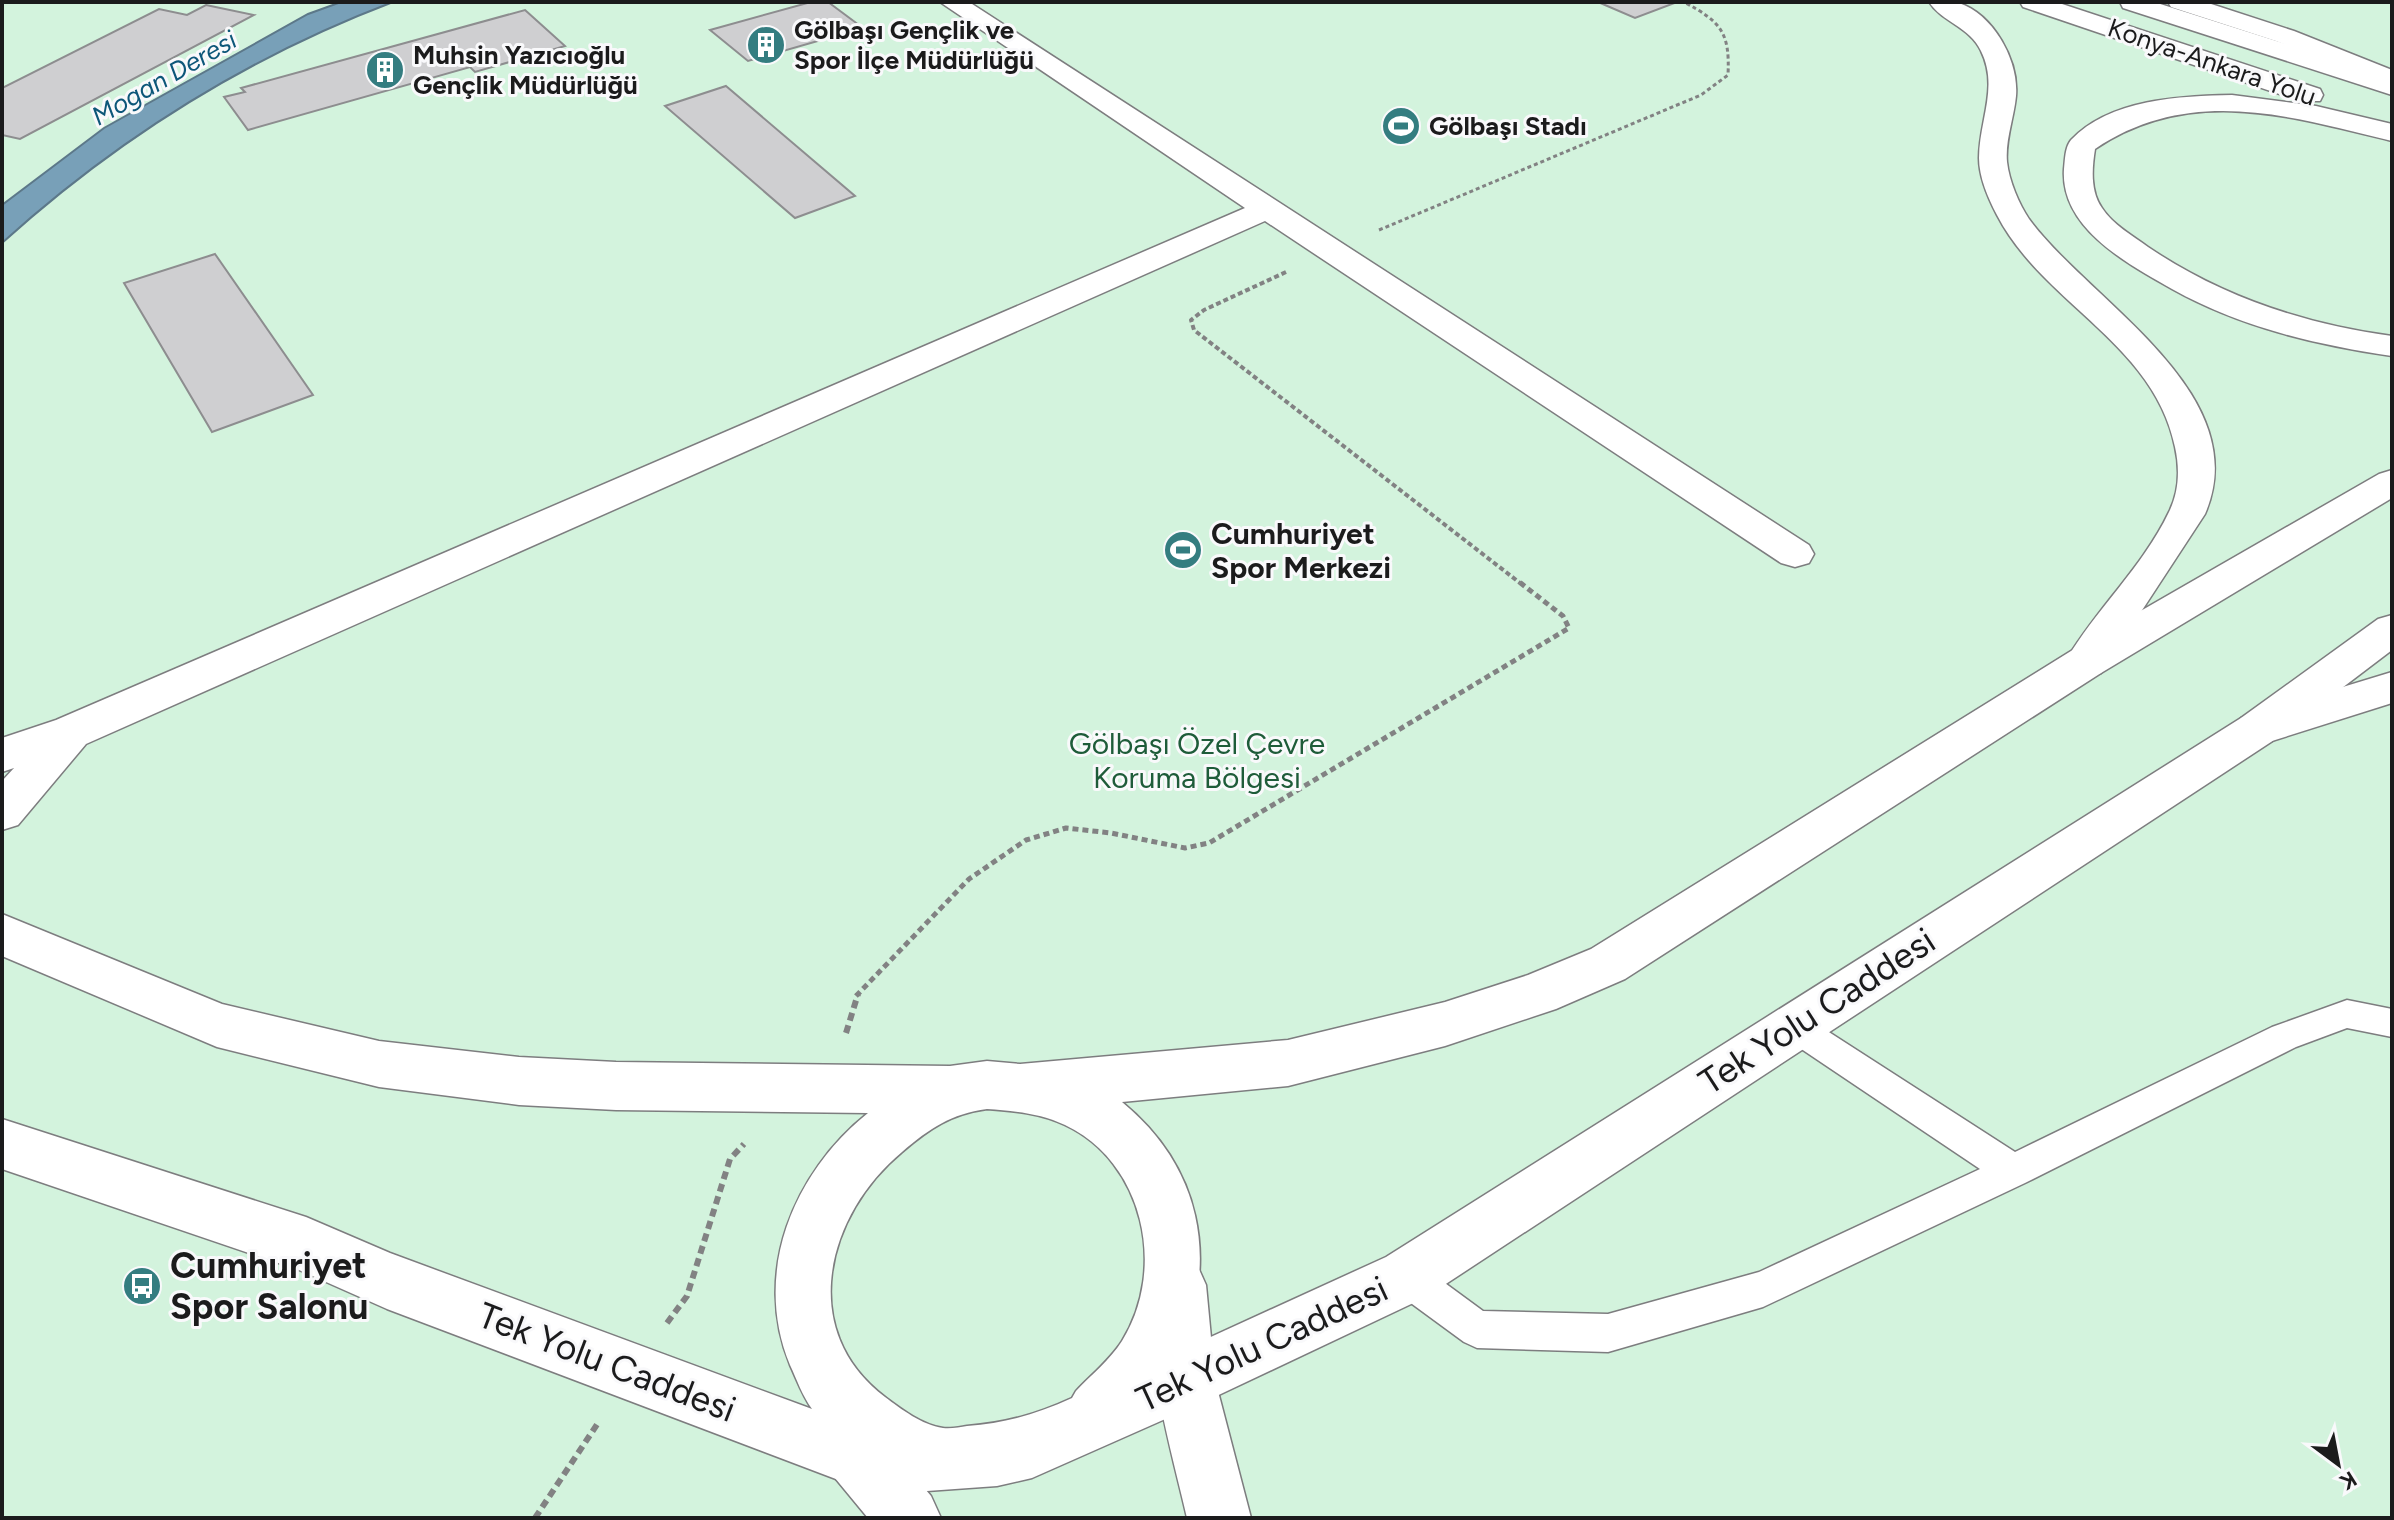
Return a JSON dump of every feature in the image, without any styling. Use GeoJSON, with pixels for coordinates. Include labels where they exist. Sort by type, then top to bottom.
{"type":"FeatureCollection","features":[{"type":"Feature","properties":{"kind":"main road"},"geometry":{"type":"LineString","coordinates":[[952,2],[1795,554]]}},
{"type":"Feature","properties":{"kind":"main road"},"geometry":{"type":"LineString","coordinates":[[1941,2],[1984,33],[2000,56],[2004,83],[1991,147],[1996,180],[2006,202],[2045,258],[2158,372],[2185,412],[2196,456],[2194,495],[2173,537],[2086,662]]}},
{"type":"Feature","properties":{"kind":"main road","name":"Konya-Ankara Yolu"},"geometry":{"type":"LineString","coordinates":[[2032,2],[2392,123]]}},
{"type":"Feature","properties":{"kind":"main road"},"geometry":{"type":"LineString","coordinates":[[2128,2],[2392,87]]}},
{"type":"Feature","properties":{"kind":"main road"},"geometry":{"type":"LineString","coordinates":[[2180,2],[2285,36],[2392,79]]}},
{"type":"Feature","properties":{"kind":"main road"},"geometry":{"type":"LineString","coordinates":[[2392,133],[2341,119],[2283,109],[2207,105],[2157,109],[2126,117],[2100,130],[2082,145],[2077,181],[2086,208],[2107,231],[2164,271],[2202,292],[2248,313],[2300,329],[2351,341],[2392,346]]}},
{"type":"Feature","properties":{"kind":"main road"},"geometry":{"type":"LineString","coordinates":[[2,755],[71,732],[1267,209]]}},
{"type":"Feature","properties":{"kind":"main road"},"geometry":{"type":"LineString","coordinates":[[2,934],[217,1025],[379,1064],[519,1081],[616,1086],[950,1090],[987,1085],[1020,1088],[1288,1063],[1445,1024],[1538,994],[1608,964],[2086,662],[2392,482]]}},
{"type":"Feature","properties":{"kind":"main road","name":"Tek Yolu Caddesi"},"geometry":{"type":"LineString","coordinates":[[2,1144],[306,1245],[387,1280],[857,1456],[899,1462],[997,1455],[1032,1447],[1081,1427],[1406,1277],[2256,730],[2392,629]]}},
{"type":"Feature","properties":{"kind":"main road"},"geometry":{"type":"LineString","coordinates":[[2256,730],[2392,687]]}},
{"type":"Feature","properties":{"kind":"main road"},"geometry":{"type":"LineString","coordinates":[[2,812],[71,732]]}},
{"type":"Feature","properties":{"kind":"main road"},"geometry":{"type":"LineString","coordinates":[[1020,1088],[1073,1103],[1098,1116],[1121,1133],[1156,1179],[1167,1207],[1173,1237],[1185,1380],[1219,1518]]}},
{"type":"Feature","properties":{"kind":"main road"},"geometry":{"type":"LineString","coordinates":[[909,1518],[857,1456],[805,1330],[802,1284],[809,1238],[821,1209],[855,1159],[888,1129],[950,1090]]}},
{"type":"Feature","properties":{"kind":"main road"},"geometry":{"type":"LineString","coordinates":[[1081,1427],[1135,1371],[1159,1331],[1169,1301],[1173,1237]]}},
{"type":"Feature","properties":{"kind":"main road"},"geometry":{"type":"LineString","coordinates":[[830,1385],[849,1410],[874,1430],[902,1445],[955,1458]]}},
{"type":"Feature","properties":{"kind":"lane"},"geometry":{"type":"LineString","coordinates":[[1406,1277],[1477,1329],[1608,1333],[1763,1289],[2013,1171],[2284,1037],[2347,1014],[2392,1023]]}},
{"type":"Feature","properties":{"kind":"lane"},"geometry":{"type":"LineString","coordinates":[[1793,1026],[2013,1171]]}},
{"type":"Feature","properties":{"kind":"path"},"geometry":{"type":"LineString","coordinates":[[1366,235],[1701,95],[1728,75],[1730,46],[1719,24],[1684,2]]}},
{"type":"Feature","properties":{"kind":"path"},"geometry":{"type":"LineString","coordinates":[[535,1518],[632,1372],[687,1296],[730,1159],[846,1033],[855,997],[969,879],[1026,840],[1066,828],[1111,833],[1185,848],[1209,843],[1569,628],[1563,616],[1194,330],[1191,320],[1204,310],[1289,270]]}},
{"type":"Feature","properties":{"kind":"green space","name":"Gölbaşı Özel Çevre Koruma Bölgesi"},"geometry":{"type":"Polygon","coordinates":[[[2,2],[2392,2],[2392,1518],[2,1518],[2,2]]]}},
{"type":"Feature","properties":{"kind":"water"},"geometry":{"type":"Polygon","coordinates":[[[341,2],[393,2],[287,48],[186,104],[91,169],[2,243],[2,205],[104,128],[308,14],[341,2]]]}},
{"type":"Feature","properties":{"kind":"building","name":"Gölbaşı Gençlik ve Spor İlçe Müdürlüğü"},"geometry":{"type":"Polygon","coordinates":[[[811,2],[828,2],[863,28],[748,61],[710,30],[811,2]]]}},
{"type":"Feature","properties":{"kind":"building"},"geometry":{"type":"Polygon","coordinates":[[[1598,2],[1667,2],[1672,4],[1635,18],[1598,2]]]}},
{"type":"Feature","properties":{"kind":"building"},"geometry":{"type":"Polygon","coordinates":[[[206,5],[254,15],[20,139],[2,135],[2,88],[159,9],[187,15],[206,5]]]}},
{"type":"Feature","properties":{"kind":"building","name":"Muhsin Yazıcıoğlu Gençlik Müdürlüğü"},"geometry":{"type":"Polygon","coordinates":[[[525,10],[565,46],[475,72],[470,67],[248,130],[224,97],[245,92],[241,88],[525,10]]]}},
{"type":"Feature","properties":{"kind":"building"},"geometry":{"type":"Polygon","coordinates":[[[726,86],[855,196],[795,218],[665,106],[726,86]]]}},
{"type":"Feature","properties":{"kind":"building"},"geometry":{"type":"Polygon","coordinates":[[[215,254],[313,395],[212,432],[124,283],[215,254]]]}},
{"type":"Feature","properties":{"kind":"place","name":"Gölbaşı Gençlik ve Spor İlçe Müdürlüğü"},"geometry":{"type":"Point","coordinates":[766,45]}},
{"type":"Feature","properties":{"kind":"place","name":"Muhsin Yazıcıoğlu Gençlik Müdürlüğü"},"geometry":{"type":"Point","coordinates":[385,70]}},
{"type":"Feature","properties":{"kind":"place","name":"Gölbaşı Stadı"},"geometry":{"type":"Point","coordinates":[1401,126]}},
{"type":"Feature","properties":{"kind":"place","name":"Cumhuriyet Spor Merkezi"},"geometry":{"type":"Point","coordinates":[1183,550]}},
{"type":"Feature","properties":{"kind":"place","name":"Cumhuriyet Spor Salonu"},"geometry":{"type":"Point","coordinates":[142,1286]}},
{"type":"Feature","properties":{"kind":"water label","name":"Mogan Deresi"},"geometry":{"type":"Point","coordinates":[164,78]}}]}
